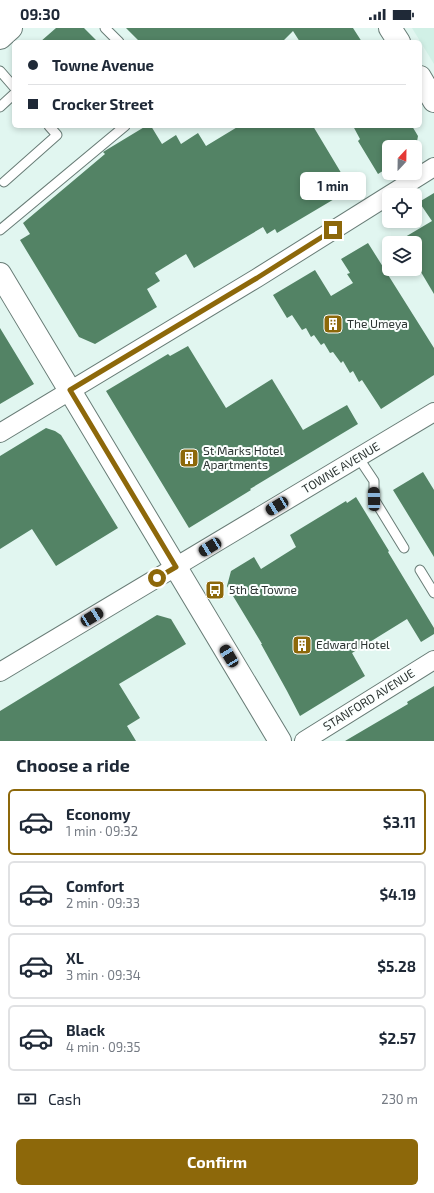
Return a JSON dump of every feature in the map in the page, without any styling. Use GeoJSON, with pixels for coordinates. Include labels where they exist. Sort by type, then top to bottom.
{"type":"FeatureCollection","features":[{"type":"Feature","properties":{"kind":"main road"},"geometry":{"type":"LineString","coordinates":[[0,38],[10,28]]}},
{"type":"Feature","properties":{"kind":"main road"},"geometry":{"type":"LineString","coordinates":[[390,28],[398,40]]}},
{"type":"Feature","properties":{"kind":"main road"},"geometry":{"type":"LineString","coordinates":[[422,80],[434,101]]}},
{"type":"Feature","properties":{"kind":"main road"},"geometry":{"type":"LineString","coordinates":[[0,274],[280,741]]}},
{"type":"Feature","properties":{"kind":"street"},"geometry":{"type":"LineString","coordinates":[[0,433],[257,278],[434,167]]}},
{"type":"Feature","properties":{"kind":"street","name":"TOWNE AVENUE"},"geometry":{"type":"LineString","coordinates":[[0,672],[434,412]]}},
{"type":"Feature","properties":{"kind":"street","name":"STANFORD AVENUE"},"geometry":{"type":"LineString","coordinates":[[304,741],[434,660]]}},
{"type":"Feature","properties":{"kind":"lane"},"geometry":{"type":"LineString","coordinates":[[105,28],[117,40]]}},
{"type":"Feature","properties":{"kind":"lane"},"geometry":{"type":"LineString","coordinates":[[0,71],[12,85]]}},
{"type":"Feature","properties":{"kind":"lane"},"geometry":{"type":"LineString","coordinates":[[0,107],[12,96]]}},
{"type":"Feature","properties":{"kind":"lane"},"geometry":{"type":"LineString","coordinates":[[4,182],[57,135],[51,128]]}},
{"type":"Feature","properties":{"kind":"lane"},"geometry":{"type":"LineString","coordinates":[[0,230],[123,128]]}},
{"type":"Feature","properties":{"kind":"lane"},"geometry":{"type":"LineString","coordinates":[[358,457],[374,481],[374,499],[404,548]]}},
{"type":"Feature","properties":{"kind":"lane"},"geometry":{"type":"LineString","coordinates":[[420,570],[434,593]]}},
{"type":"Feature","properties":{"kind":"shaded area"},"geometry":{"type":"Polygon","coordinates":[[[412,28],[434,28],[434,64],[422,44],[422,40],[419,40],[412,28]]]}},
{"type":"Feature","properties":{"kind":"building"},"geometry":{"type":"Polygon","coordinates":[[[56,28],[84,28],[96,40],[42,40],[56,28]]]}},
{"type":"Feature","properties":{"kind":"building"},"geometry":{"type":"Polygon","coordinates":[[[126,28],[353,28],[361,40],[299,40],[293,31],[284,40],[138,40],[126,28]]]}},
{"type":"Feature","properties":{"kind":"building"},"geometry":{"type":"Polygon","coordinates":[[[143,128],[152,128],[162,144],[176,135],[181,144],[198,133],[206,146],[236,128],[314,128],[346,181],[336,187],[341,195],[277,233],[275,229],[267,234],[263,227],[194,268],[186,254],[155,273],[160,281],[147,289],[157,307],[95,344],[79,337],[20,240],[30,234],[23,223],[105,154],[103,152],[143,128]]]}},
{"type":"Feature","properties":{"kind":"building"},"geometry":{"type":"Polygon","coordinates":[[[354,128],[413,128],[418,136],[417,140],[382,140],[382,171],[378,174],[358,141],[360,139],[354,128]]]}},
{"type":"Feature","properties":{"kind":"building"},"geometry":{"type":"Polygon","coordinates":[[[434,193],[434,294],[422,274],[422,236],[407,236],[432,221],[422,206],[422,200],[434,193]]]}},
{"type":"Feature","properties":{"kind":"building","name":"The Umeya"},"geometry":{"type":"Polygon","coordinates":[[[368,243],[382,265],[382,276],[389,276],[434,348],[434,375],[381,409],[362,380],[359,382],[353,371],[350,373],[343,361],[341,363],[333,352],[330,353],[324,343],[321,345],[314,335],[311,337],[306,328],[302,330],[292,315],[287,318],[273,295],[315,270],[331,296],[353,283],[347,274],[350,273],[341,259],[368,243]]]}},
{"type":"Feature","properties":{"kind":"building"},"geometry":{"type":"Polygon","coordinates":[[[0,328],[34,384],[0,404],[0,328]]]}},
{"type":"Feature","properties":{"kind":"building"},"geometry":{"type":"Polygon","coordinates":[[[188,346],[226,408],[272,379],[303,430],[347,405],[358,424],[250,489],[251,490],[189,528],[106,391],[168,354],[170,356],[188,346]]]}},
{"type":"Feature","properties":{"kind":"building"},"geometry":{"type":"Polygon","coordinates":[[[46,428],[61,435],[118,528],[56,566],[32,529],[0,549],[0,456],[46,428]]]}},
{"type":"Feature","properties":{"kind":"building"},"geometry":{"type":"Polygon","coordinates":[[[423,472],[434,490],[434,557],[393,490],[423,472]]]}},
{"type":"Feature","properties":{"kind":"building"},"geometry":{"type":"Polygon","coordinates":[[[356,497],[434,628],[434,634],[421,642],[407,619],[352,653],[365,676],[300,716],[262,644],[227,586],[231,571],[254,557],[261,569],[296,547],[290,535],[346,501],[347,503],[356,497]]]}},
{"type":"Feature","properties":{"kind":"building"},"geometry":{"type":"Polygon","coordinates":[[[157,615],[171,619],[186,644],[119,684],[140,718],[127,726],[136,741],[0,741],[0,711],[157,615]]]}},
{"type":"Feature","properties":{"kind":"building"},"geometry":{"type":"Polygon","coordinates":[[[434,686],[434,741],[345,741],[408,704],[407,702],[434,686]]]}},
{"type":"Feature","properties":{"kind":"place","name":"The Umeya"},"geometry":{"type":"Point","coordinates":[333,324]}},
{"type":"Feature","properties":{"kind":"place","name":"St Marks Hotel Apartments"},"geometry":{"type":"Point","coordinates":[189,458]}},
{"type":"Feature","properties":{"kind":"place","name":"5th & Towne"},"geometry":{"type":"Point","coordinates":[215,590]}},
{"type":"Feature","properties":{"kind":"place","name":"Edward Hotel"},"geometry":{"type":"Point","coordinates":[302,645]}},
{"type":"Feature","properties":{"kind":"route"},"geometry":{"type":"LineString","coordinates":[[157,578],[176,567],[70,390],[257,278],[333,230]]}}]}
